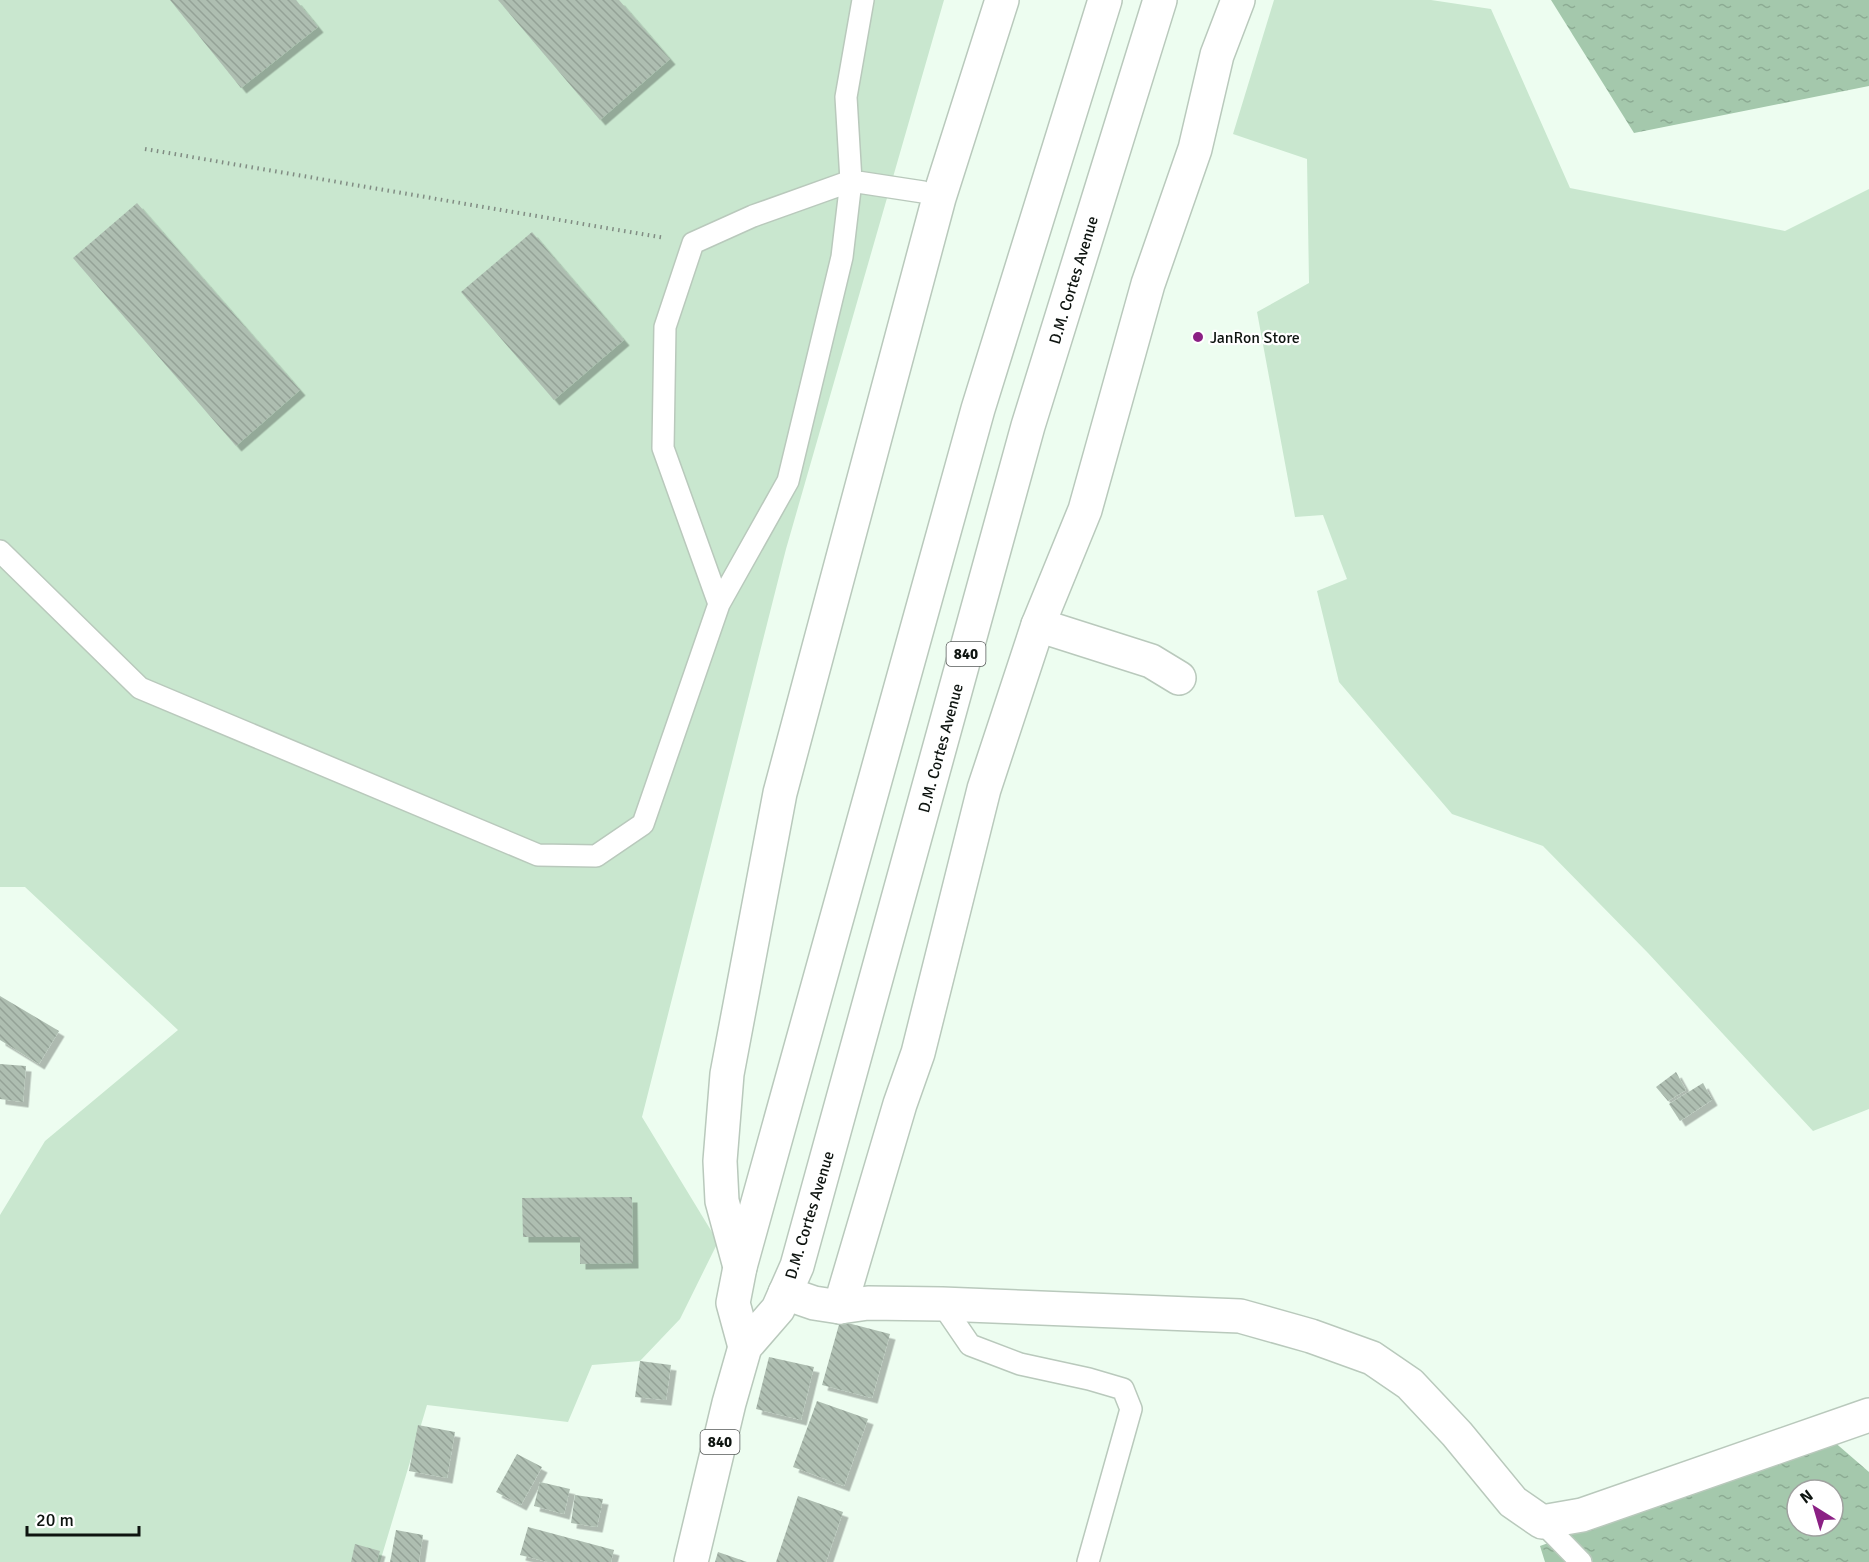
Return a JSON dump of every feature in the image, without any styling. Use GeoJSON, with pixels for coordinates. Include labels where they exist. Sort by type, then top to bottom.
{"type":"FeatureCollection","features":[{"type":"Feature","properties":{"kind":"main road"},"geometry":{"type":"LineString","coordinates":[[740,1267],[722,1201],[720,1161],[727,1074],[780,793],[939,198],[1002,0]]}},
{"type":"Feature","properties":{"kind":"main road","name":"D.M. Cortes Avenue"},"geometry":{"type":"LineString","coordinates":[[745,1347],[734,1303],[740,1267],[978,409],[1105,0]]}},
{"type":"Feature","properties":{"kind":"main road","name":"D.M. Cortes Avenue"},"geometry":{"type":"LineString","coordinates":[[691,1562],[745,1347],[778,1309],[797,1266],[1029,426],[1160,0]]}},
{"type":"Feature","properties":{"kind":"main road"},"geometry":{"type":"LineString","coordinates":[[840,1307],[900,1104],[918,1053],[984,789],[1038,626],[1085,510],[1148,284],[1194,149],[1217,55],[1238,0]]}},
{"type":"Feature","properties":{"kind":"main road"},"geometry":{"type":"LineString","coordinates":[[1038,626],[1151,661],[1179,678]]}},
{"type":"Feature","properties":{"kind":"main road"},"geometry":{"type":"LineString","coordinates":[[785,1293],[814,1303],[840,1307],[868,1303],[942,1304],[1240,1316],[1311,1336],[1372,1358],[1410,1384],[1457,1434],[1513,1502],[1542,1522],[1582,1515],[1869,1415]]}},
{"type":"Feature","properties":{"kind":"lane"},"geometry":{"type":"LineString","coordinates":[[0,550],[140,688],[538,855],[596,856],[643,824],[719,604],[788,481],[842,257],[851,181],[846,98],[863,0]]}},
{"type":"Feature","properties":{"kind":"lane"},"geometry":{"type":"LineString","coordinates":[[719,604],[663,448],[665,327],[693,243],[753,216],[851,181],[923,192],[939,198]]}},
{"type":"Feature","properties":{"kind":"lane"},"geometry":{"type":"LineString","coordinates":[[942,1304],[970,1345],[1020,1364],[1123,1389],[1131,1409],[1088,1562]]}},
{"type":"Feature","properties":{"kind":"lane"},"geometry":{"type":"LineString","coordinates":[[1542,1522],[1581,1562]]}},
{"type":"Feature","properties":{"kind":"path"},"geometry":{"type":"LineString","coordinates":[[145,149],[693,243]]}},
{"type":"Feature","properties":{"kind":"shaded area"},"geometry":{"type":"Polygon","coordinates":[[[0,0],[944,0],[786,549],[642,1117],[718,1242],[680,1319],[640,1361],[592,1365],[568,1422],[427,1405],[380,1562],[0,1562],[0,1215],[45,1141],[178,1030],[25,887],[0,887],[0,0]]]}},
{"type":"Feature","properties":{"kind":"shaded area"},"geometry":{"type":"Polygon","coordinates":[[[1274,0],[1431,0],[1491,9],[1570,188],[1785,231],[1869,189],[1869,1109],[1813,1131],[1648,953],[1543,846],[1452,814],[1339,682],[1317,591],[1347,579],[1323,515],[1295,517],[1257,312],[1309,283],[1307,159],[1233,134],[1274,0]]]}},
{"type":"Feature","properties":{"kind":"water"},"geometry":{"type":"Polygon","coordinates":[[[1551,0],[1869,0],[1869,86],[1634,133],[1551,0]]]}},
{"type":"Feature","properties":{"kind":"water"},"geometry":{"type":"Polygon","coordinates":[[[1832,1440],[1869,1472],[1869,1562],[1545,1562],[1540,1546],[1832,1440]]]}},
{"type":"Feature","properties":{"kind":"building"},"geometry":{"type":"Polygon","coordinates":[[[170,0],[296,0],[318,27],[241,88],[170,0]]]}},
{"type":"Feature","properties":{"kind":"building"},"geometry":{"type":"Polygon","coordinates":[[[498,0],[619,0],[670,59],[600,120],[498,0]]]}},
{"type":"Feature","properties":{"kind":"building"},"geometry":{"type":"Polygon","coordinates":[[[137,203],[300,390],[236,446],[73,258],[137,203]]]}},
{"type":"Feature","properties":{"kind":"building"},"geometry":{"type":"Polygon","coordinates":[[[532,232],[624,340],[554,400],[461,292],[532,232]]]}},
{"type":"Feature","properties":{"kind":"building"},"geometry":{"type":"Polygon","coordinates":[[[0,996],[59,1031],[39,1064],[0,1040],[0,996]]]}},
{"type":"Feature","properties":{"kind":"building"},"geometry":{"type":"Polygon","coordinates":[[[0,1064],[26,1066],[23,1102],[0,1099],[0,1064]]]}},
{"type":"Feature","properties":{"kind":"building"},"geometry":{"type":"Polygon","coordinates":[[[1676,1072],[1686,1090],[1668,1101],[1656,1087],[1676,1072]]]}},
{"type":"Feature","properties":{"kind":"building"},"geometry":{"type":"Polygon","coordinates":[[[1703,1083],[1712,1100],[1680,1121],[1669,1104],[1703,1083]]]}},
{"type":"Feature","properties":{"kind":"building"},"geometry":{"type":"Polygon","coordinates":[[[632,1197],[633,1263],[580,1264],[580,1237],[523,1237],[522,1198],[632,1197]]]}},
{"type":"Feature","properties":{"kind":"building"},"geometry":{"type":"Polygon","coordinates":[[[840,1321],[890,1334],[872,1398],[822,1385],[840,1321]]]}},
{"type":"Feature","properties":{"kind":"building"},"geometry":{"type":"Polygon","coordinates":[[[769,1357],[814,1367],[801,1420],[756,1409],[769,1357]]]}},
{"type":"Feature","properties":{"kind":"building"},"geometry":{"type":"Polygon","coordinates":[[[640,1361],[671,1365],[666,1400],[635,1397],[640,1361]]]}},
{"type":"Feature","properties":{"kind":"building"},"geometry":{"type":"Polygon","coordinates":[[[817,1401],[868,1419],[844,1486],[793,1467],[817,1401]]]}},
{"type":"Feature","properties":{"kind":"building"},"geometry":{"type":"Polygon","coordinates":[[[418,1425],[455,1432],[447,1478],[409,1471],[418,1425]]]}},
{"type":"Feature","properties":{"kind":"building"},"geometry":{"type":"Polygon","coordinates":[[[517,1454],[542,1467],[521,1505],[496,1492],[517,1454]]]}},
{"type":"Feature","properties":{"kind":"building"},"geometry":{"type":"Polygon","coordinates":[[[540,1482],[570,1489],[564,1514],[534,1506],[540,1482]]]}},
{"type":"Feature","properties":{"kind":"building"},"geometry":{"type":"Polygon","coordinates":[[[575,1495],[603,1499],[597,1527],[571,1523],[575,1495]]]}},
{"type":"Feature","properties":{"kind":"building"},"geometry":{"type":"Polygon","coordinates":[[[798,1496],[843,1512],[826,1562],[776,1562],[798,1496]]]}},
{"type":"Feature","properties":{"kind":"building"},"geometry":{"type":"Polygon","coordinates":[[[528,1527],[614,1550],[611,1562],[548,1562],[520,1555],[528,1527]]]}},
{"type":"Feature","properties":{"kind":"building"},"geometry":{"type":"Polygon","coordinates":[[[396,1530],[423,1535],[419,1562],[390,1562],[396,1530]]]}},
{"type":"Feature","properties":{"kind":"building"},"geometry":{"type":"Polygon","coordinates":[[[355,1544],[380,1551],[377,1562],[351,1562],[355,1544]]]}},
{"type":"Feature","properties":{"kind":"building"},"geometry":{"type":"Polygon","coordinates":[[[718,1552],[747,1562],[715,1562],[718,1552]]]}},
{"type":"Feature","properties":{"kind":"place","name":"JanRon Store"},"geometry":{"type":"Point","coordinates":[1198,337]}}]}
